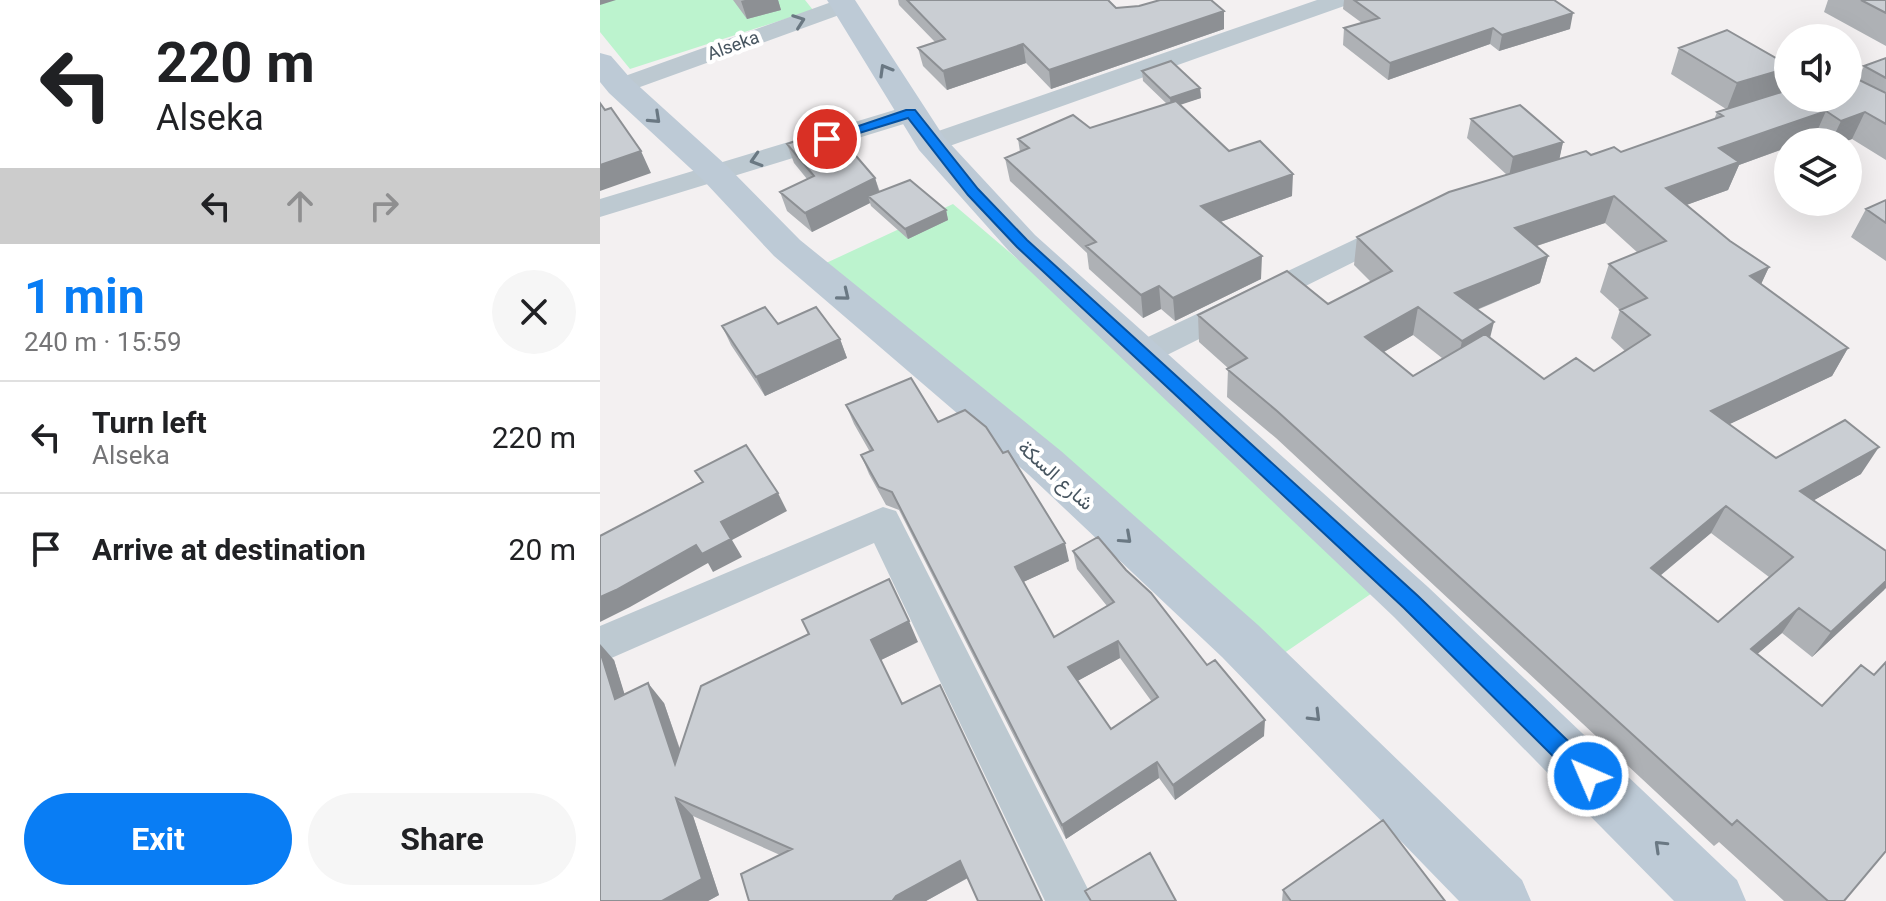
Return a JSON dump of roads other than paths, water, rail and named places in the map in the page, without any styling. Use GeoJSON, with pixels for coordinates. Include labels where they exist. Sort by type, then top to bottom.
{"type":"FeatureCollection","features":[{"type":"Feature","properties":{"kind":"main road"},"geometry":{"type":"LineString","coordinates":[[843,2],[921,128],[1022,243],[1411,602],[1716,901]]}},
{"type":"Feature","properties":{"kind":"main road","name":"شارع السكة"},"geometry":{"type":"LineString","coordinates":[[610,74],[715,173],[787,248],[1045,463],[1240,641],[1501,901]]}},
{"type":"Feature","properties":{"kind":"street"},"geometry":{"type":"LineString","coordinates":[[600,208],[715,173],[921,128],[1339,0]]}},
{"type":"Feature","properties":{"kind":"street","name":"Alseka"},"geometry":{"type":"LineString","coordinates":[[610,74],[843,2]]}},
{"type":"Feature","properties":{"kind":"street"},"geometry":{"type":"LineString","coordinates":[[1143,353],[1430,212]]}},
{"type":"Feature","properties":{"kind":"street"},"geometry":{"type":"LineString","coordinates":[[600,645],[883,522],[1070,901]]}}]}
